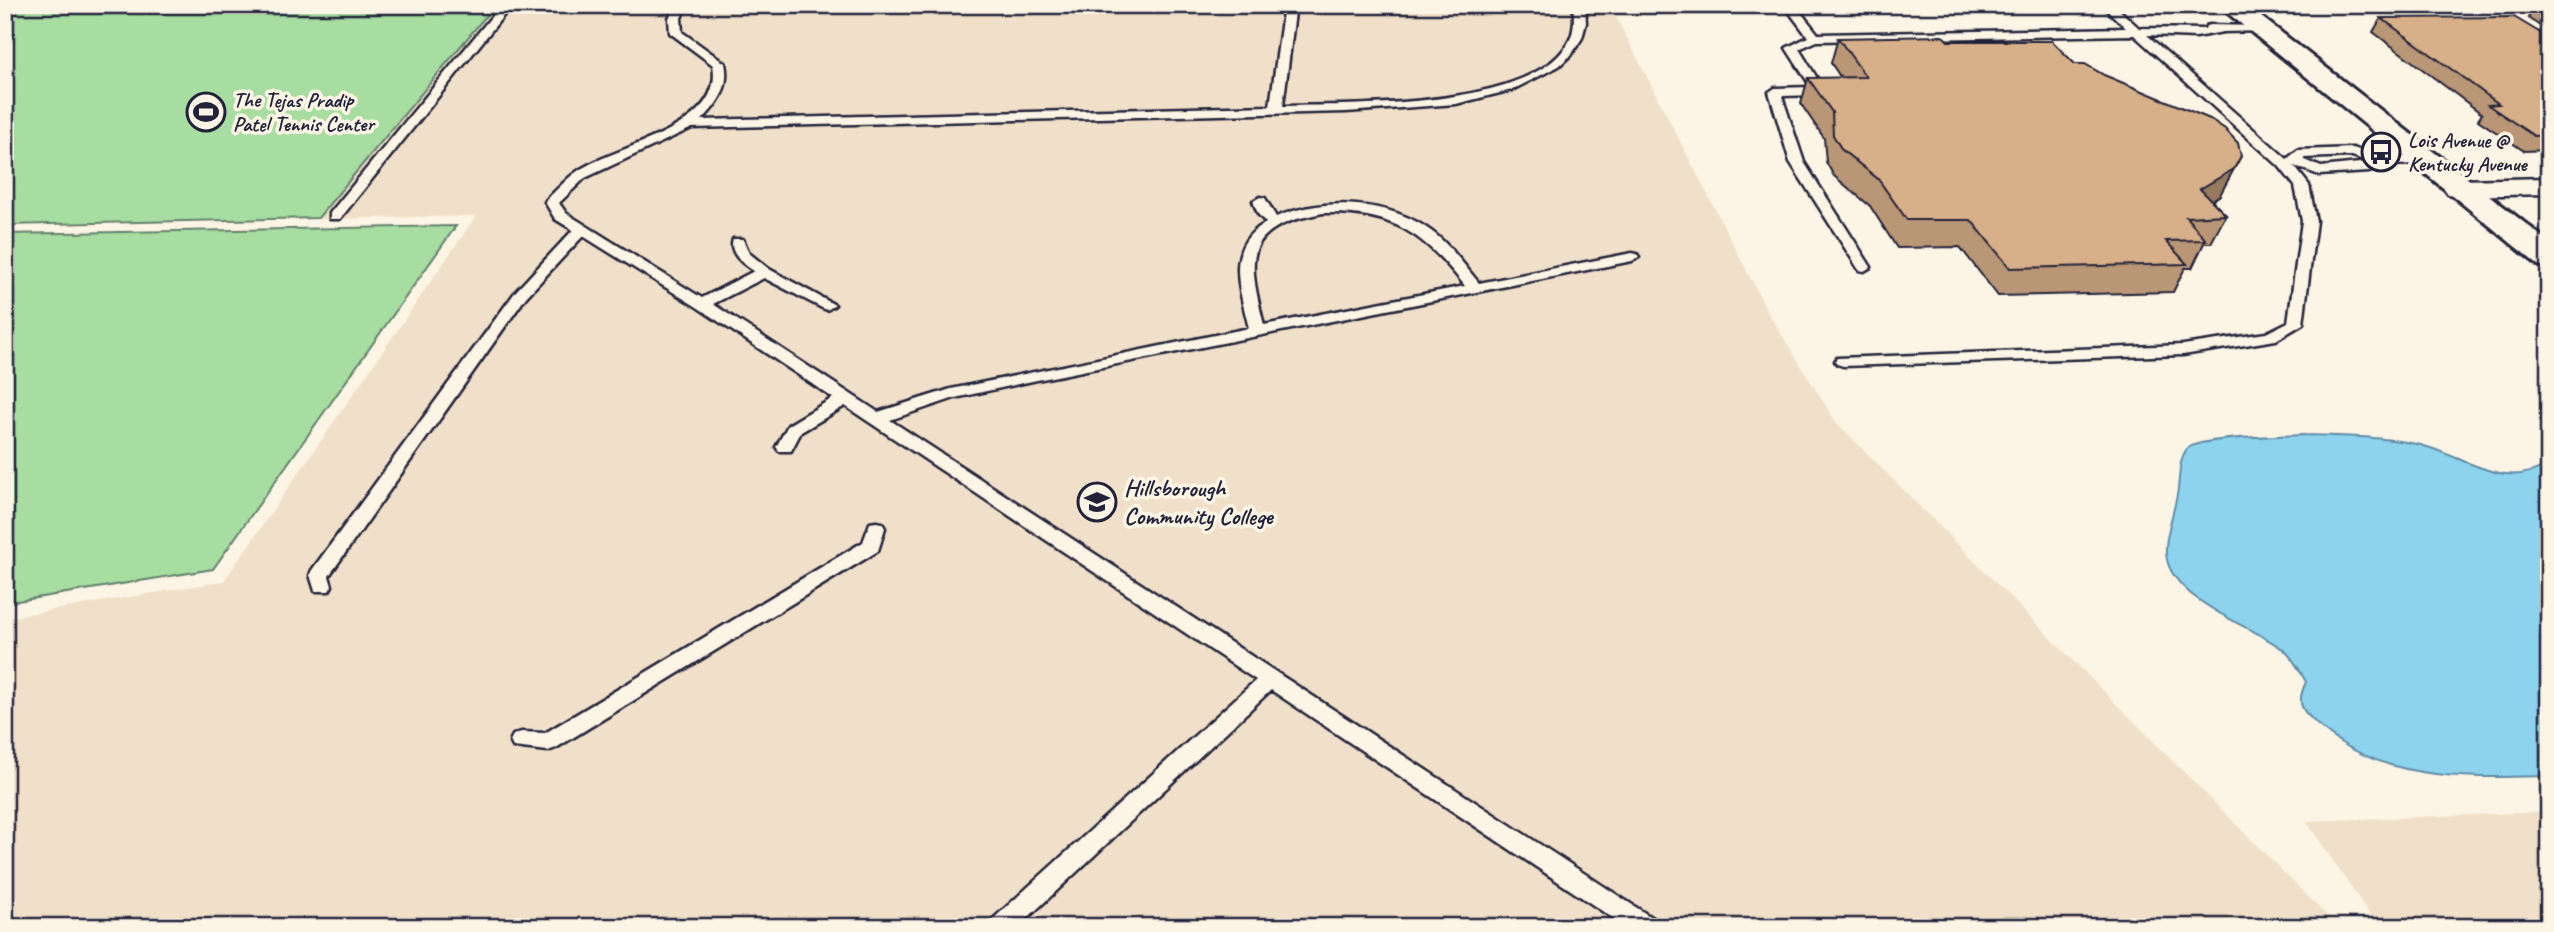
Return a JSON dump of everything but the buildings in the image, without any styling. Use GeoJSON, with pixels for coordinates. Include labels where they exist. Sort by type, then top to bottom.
{"type":"FeatureCollection","features":[{"type":"Feature","properties":{"kind":"street"},"geometry":{"type":"LineString","coordinates":[[2225,17],[2259,29],[2549,258]]}},
{"type":"Feature","properties":{"kind":"street"},"geometry":{"type":"LineString","coordinates":[[2458,188],[2549,186]]}},
{"type":"Feature","properties":{"kind":"lane"},"geometry":{"type":"LineString","coordinates":[[335,216],[507,5]]}},
{"type":"Feature","properties":{"kind":"lane"},"geometry":{"type":"LineString","coordinates":[[682,5],[675,18],[676,33],[719,63],[722,79],[711,104],[690,124],[592,168],[559,193],[552,202],[554,209],[581,230],[702,304],[1646,927]]}},
{"type":"Feature","properties":{"kind":"lane"},"geometry":{"type":"LineString","coordinates":[[1276,110],[1290,5]]}},
{"type":"Feature","properties":{"kind":"lane"},"geometry":{"type":"LineString","coordinates":[[690,124],[1276,110],[1440,103],[1512,86],[1547,68],[1570,50],[1581,31],[1579,5]]}},
{"type":"Feature","properties":{"kind":"lane"},"geometry":{"type":"LineString","coordinates":[[1789,5],[1815,38]]}},
{"type":"Feature","properties":{"kind":"lane"},"geometry":{"type":"LineString","coordinates":[[1843,361],[2183,350],[2270,337],[2295,324],[2309,221],[2302,185],[2291,163],[2107,5]]}},
{"type":"Feature","properties":{"kind":"lane"},"geometry":{"type":"LineString","coordinates":[[1864,267],[1797,162],[1775,92],[1819,91],[1792,48],[1815,38],[2211,33],[2225,17]]}},
{"type":"Feature","properties":{"kind":"lane"},"geometry":{"type":"LineString","coordinates":[[2291,163],[2319,171],[2369,168],[2379,161],[2423,160]]}},
{"type":"Feature","properties":{"kind":"lane"},"geometry":{"type":"LineString","coordinates":[[1260,201],[1265,214],[1275,224]]}},
{"type":"Feature","properties":{"kind":"lane"},"geometry":{"type":"LineString","coordinates":[[1257,331],[1244,261],[1246,251],[1257,236],[1275,224],[1310,211],[1342,209],[1398,219],[1422,231],[1443,250],[1475,288]]}},
{"type":"Feature","properties":{"kind":"lane"},"geometry":{"type":"LineString","coordinates":[[322,586],[319,575],[521,294],[581,230]]}},
{"type":"Feature","properties":{"kind":"lane"},"geometry":{"type":"LineString","coordinates":[[737,242],[738,250],[764,272],[827,305]]}},
{"type":"Feature","properties":{"kind":"lane"},"geometry":{"type":"LineString","coordinates":[[875,419],[951,394],[1632,257]]}},
{"type":"Feature","properties":{"kind":"lane"},"geometry":{"type":"LineString","coordinates":[[702,304],[764,272]]}},
{"type":"Feature","properties":{"kind":"lane"},"geometry":{"type":"LineString","coordinates":[[785,447],[794,429],[844,399]]}},
{"type":"Feature","properties":{"kind":"lane"},"geometry":{"type":"LineString","coordinates":[[522,741],[548,742],[871,546],[876,528]]}},
{"type":"Feature","properties":{"kind":"lane"},"geometry":{"type":"LineString","coordinates":[[1001,927],[1271,678]]}},
{"type":"Feature","properties":{"kind":"shaded area","name":"Hillsborough Community College"},"geometry":{"type":"Polygon","coordinates":[[[5,5],[1610,5],[1770,316],[1836,422],[2338,927],[5,927],[5,618],[224,581],[476,216],[5,225],[5,5]]]}},
{"type":"Feature","properties":{"kind":"shaded area"},"geometry":{"type":"Polygon","coordinates":[[[2549,812],[2549,927],[2378,927],[2306,821],[2549,812]]]}},
{"type":"Feature","properties":{"kind":"green space","name":"The Tejas Pradip Patel Tennis Center"},"geometry":{"type":"Polygon","coordinates":[[[5,5],[495,5],[318,218],[5,225],[5,5]]]}},
{"type":"Feature","properties":{"kind":"green space"},"geometry":{"type":"Polygon","coordinates":[[[456,226],[213,569],[5,603],[5,234],[456,226]]]}},
{"type":"Feature","properties":{"kind":"water"},"geometry":{"type":"Polygon","coordinates":[[[2302,435],[2402,441],[2433,449],[2499,473],[2532,471],[2549,463],[2549,776],[2488,777],[2428,773],[2371,758],[2344,745],[2319,726],[2302,707],[2301,696],[2306,682],[2285,651],[2212,609],[2178,582],[2169,565],[2166,547],[2181,465],[2187,449],[2194,445],[2223,440],[2302,435]]]}},
{"type":"Feature","properties":{"kind":"place","name":"The Tejas Pradip Patel Tennis Center"},"geometry":{"type":"Point","coordinates":[206,112]}},
{"type":"Feature","properties":{"kind":"place","name":"Lois Avenue @ Kentucky Avenue"},"geometry":{"type":"Point","coordinates":[2381,152]}},
{"type":"Feature","properties":{"kind":"place","name":"Hillsborough Community College"},"geometry":{"type":"Point","coordinates":[1097,502]}}]}
